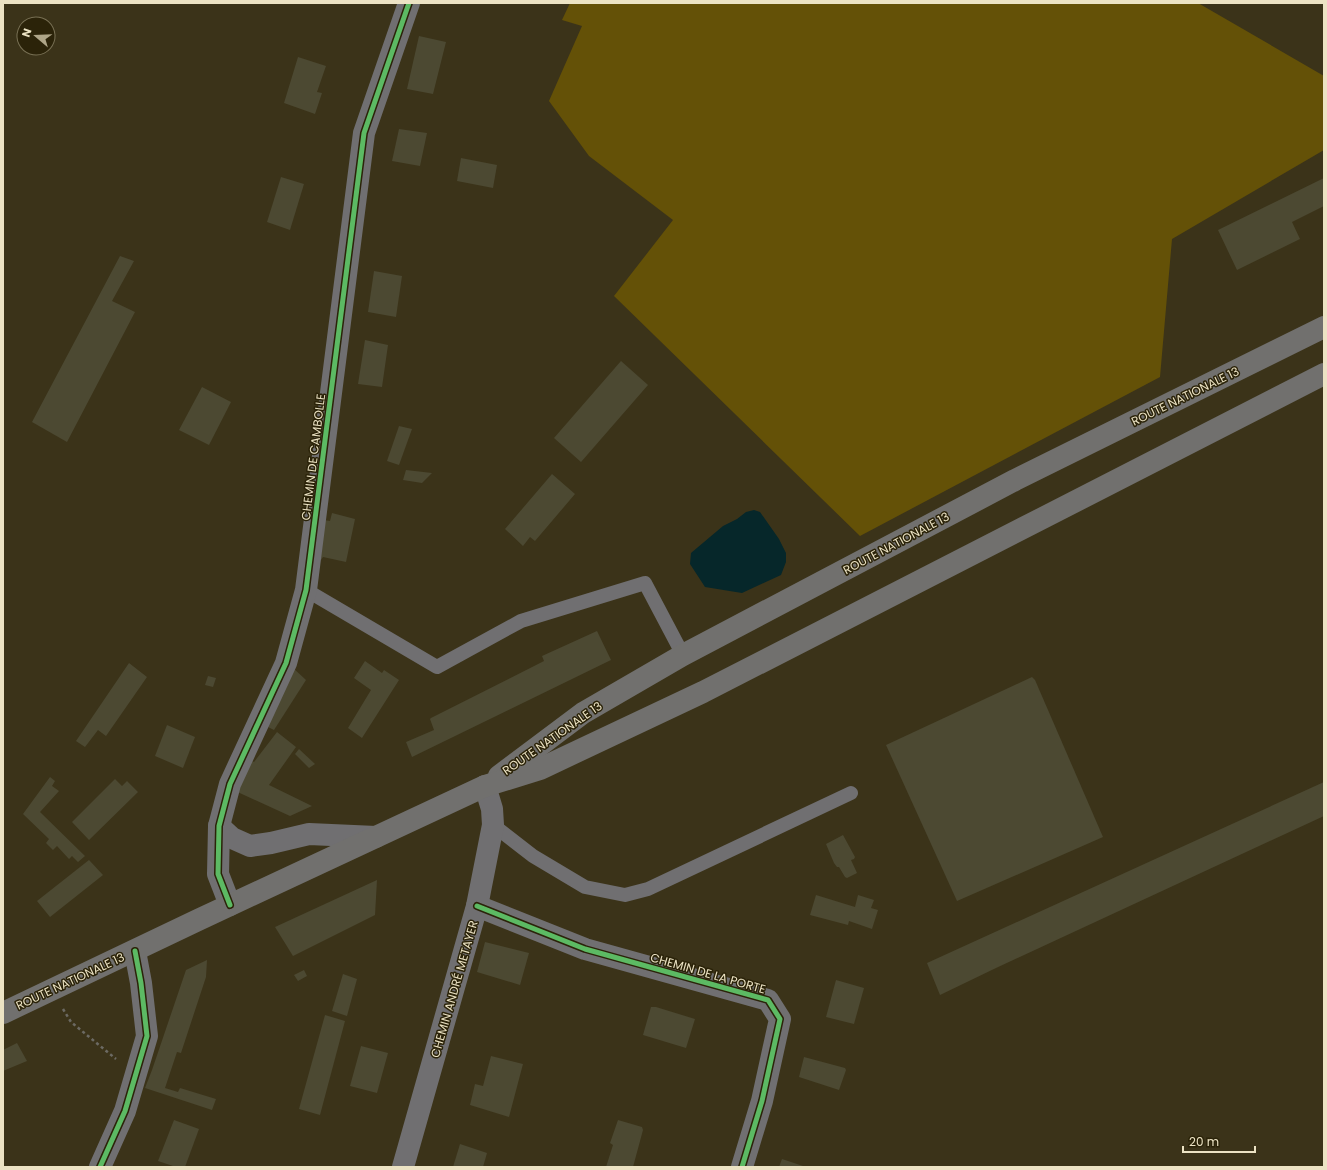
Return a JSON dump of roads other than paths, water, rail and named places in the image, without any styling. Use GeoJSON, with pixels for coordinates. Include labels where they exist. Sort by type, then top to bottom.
{"type":"FeatureCollection","features":[{"type":"Feature","properties":{"kind":"main road","name":"ROUTE NATIONALE 13"},"geometry":{"type":"LineString","coordinates":[[485,786],[583,713],[684,655],[1015,480],[1324,327]]}},
{"type":"Feature","properties":{"kind":"main road","name":"ROUTE NATIONALE 13"},"geometry":{"type":"LineString","coordinates":[[3,1013],[485,786],[540,769],[703,692],[1324,374]]}},
{"type":"Feature","properties":{"kind":"street","name":"CHEMIN DE CAMBOLLE"},"geometry":{"type":"LineString","coordinates":[[230,905],[218,874],[219,826],[230,784],[286,663],[306,590],[364,133],[409,3]]}},
{"type":"Feature","properties":{"kind":"street","name":"CHEMIN ANDRÉ METAYER"},"geometry":{"type":"LineString","coordinates":[[403,1167],[477,906],[493,825],[492,809],[485,786]]}},
{"type":"Feature","properties":{"kind":"street"},"geometry":{"type":"LineString","coordinates":[[219,826],[232,838],[250,846],[271,843],[309,834],[376,837]]}},
{"type":"Feature","properties":{"kind":"street","name":"CHEMIN DE LA PORTE"},"geometry":{"type":"LineString","coordinates":[[477,906],[585,949],[768,1000],[780,1019],[762,1101],[742,1167]]}},
{"type":"Feature","properties":{"kind":"street"},"geometry":{"type":"LineString","coordinates":[[100,1167],[125,1110],[147,1036],[141,983],[135,951]]}},
{"type":"Feature","properties":{"kind":"lane"},"geometry":{"type":"LineString","coordinates":[[306,590],[437,667],[521,621],[645,583],[684,655]]}},
{"type":"Feature","properties":{"kind":"lane"},"geometry":{"type":"LineString","coordinates":[[493,825],[533,856],[585,887],[625,895],[648,889],[851,793]]}},
{"type":"Feature","properties":{"kind":"water"},"geometry":{"type":"Polygon","coordinates":[[[754,510],[760,512],[779,539],[786,553],[786,562],[781,575],[742,593],[705,587],[690,564],[691,553],[723,526],[737,519],[746,512],[754,510]]]}}]}
